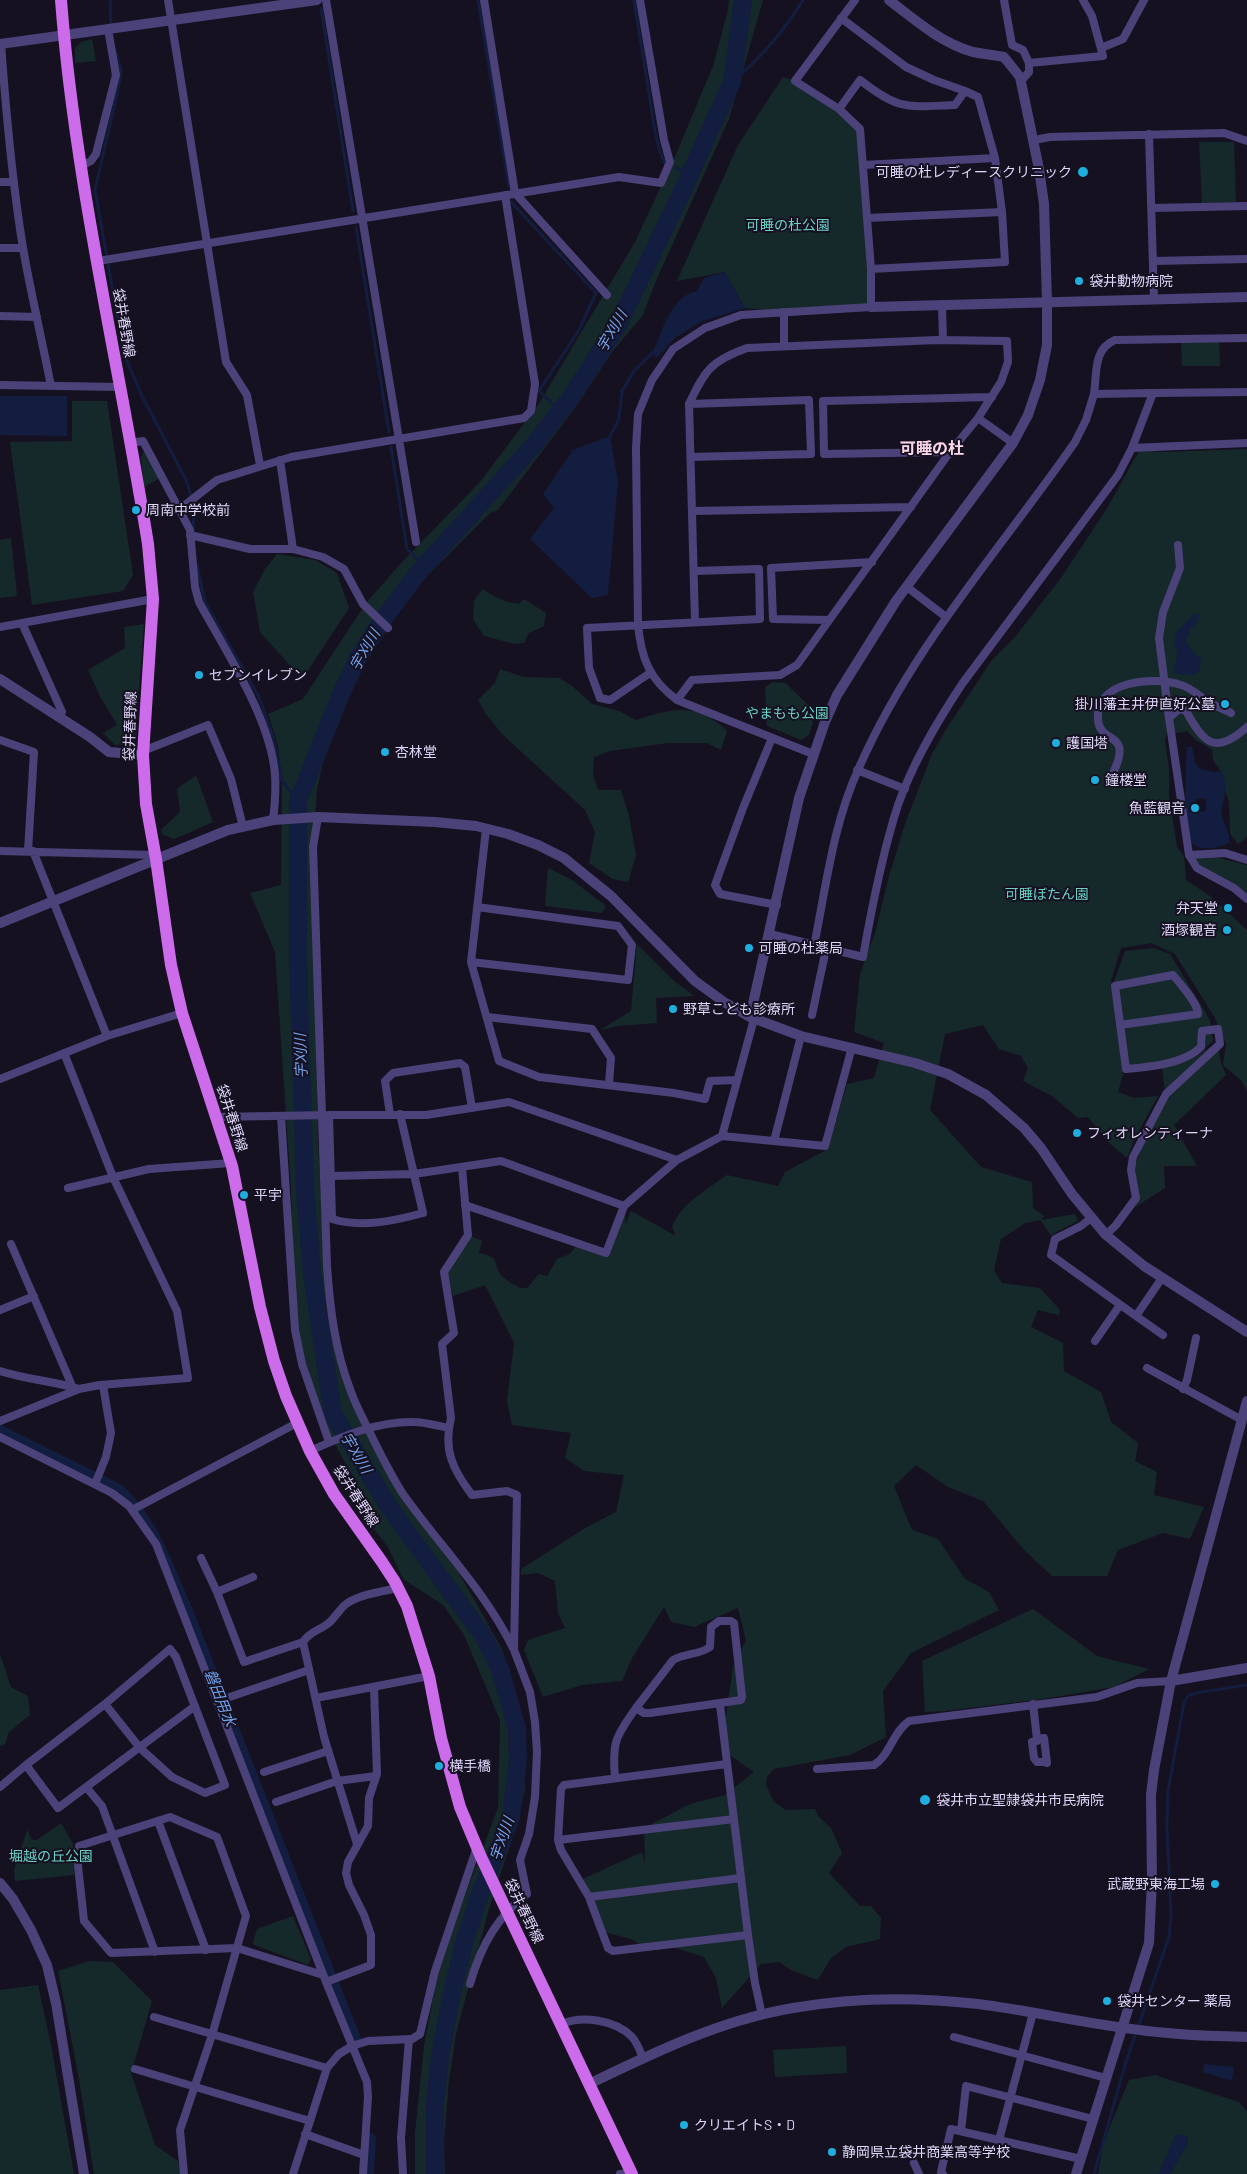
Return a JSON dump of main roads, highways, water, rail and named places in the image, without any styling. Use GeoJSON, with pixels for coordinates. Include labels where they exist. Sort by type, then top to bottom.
{"type":"FeatureCollection","features":[{"type":"Feature","properties":{"kind":"main road","name":"袋井春野線"},"geometry":{"type":"LineString","coordinates":[[61,0],[81,166],[148,544],[152,599],[143,753],[146,804],[156,857],[171,965],[182,1013],[231,1163],[262,1316],[274,1361],[297,1423],[334,1494],[398,1588],[418,1636],[460,1807],[479,1852],[562,2024],[628,2174]]}},
{"type":"Feature","properties":{"kind":"water"},"geometry":{"type":"Polygon","coordinates":[[[725,272],[745,308],[700,322],[675,338],[656,359],[653,352],[674,307],[688,294],[697,291],[704,278],[725,272]]]}},
{"type":"Feature","properties":{"kind":"water"},"geometry":{"type":"Polygon","coordinates":[[[0,396],[67,396],[67,436],[0,435],[0,396]]]}},
{"type":"Feature","properties":{"kind":"water"},"geometry":{"type":"Polygon","coordinates":[[[610,436],[618,481],[608,595],[592,598],[530,539],[554,508],[543,494],[573,450],[610,436]]]}},
{"type":"Feature","properties":{"kind":"water"},"geometry":{"type":"Polygon","coordinates":[[[1199,613],[1198,622],[1190,630],[1186,642],[1201,659],[1200,669],[1195,675],[1176,674],[1173,672],[1178,653],[1174,643],[1176,633],[1193,615],[1199,613]]]}},
{"type":"Feature","properties":{"kind":"water"},"geometry":{"type":"Polygon","coordinates":[[[1187,747],[1192,747],[1195,762],[1199,768],[1213,772],[1222,771],[1226,787],[1221,814],[1229,836],[1229,843],[1215,848],[1195,846],[1189,836],[1186,812],[1187,747]],[[1202,798],[1196,799],[1194,806],[1198,811],[1203,812],[1206,810],[1206,800],[1202,798]]]}},
{"type":"Feature","properties":{"kind":"water"},"geometry":{"type":"Polygon","coordinates":[[[1204,2064],[1234,2067],[1232,2081],[1203,2072],[1204,2064]]]}},
{"type":"Feature","properties":{"kind":"water"},"geometry":{"type":"Polygon","coordinates":[[[1182,2134],[1188,2137],[1188,2144],[1170,2174],[1158,2174],[1175,2136],[1182,2134]]]}},
{"type":"Feature","properties":{"kind":"waterway"},"geometry":{"type":"LineString","coordinates":[[110,0],[111,27]]}},
{"type":"Feature","properties":{"kind":"waterway"},"geometry":{"type":"LineString","coordinates":[[478,0],[509,186]]}},
{"type":"Feature","properties":{"kind":"waterway"},"geometry":{"type":"LineString","coordinates":[[634,0],[655,131],[665,164]]}},
{"type":"Feature","properties":{"kind":"waterway","name":"宇刈川"},"geometry":{"type":"LineString","coordinates":[[435,2174],[435,2103],[440,2056],[452,1993],[465,1940],[479,1897],[511,1817],[518,1760],[517,1729],[500,1669],[484,1637],[391,1510],[333,1414],[312,1273],[305,1189],[298,957],[298,801],[341,694],[358,658],[382,621],[417,574],[532,447],[571,397],[619,323],[732,82],[743,0]]}},
{"type":"Feature","properties":{"kind":"waterway"},"geometry":{"type":"LineString","coordinates":[[732,82],[771,44],[803,0]]}},
{"type":"Feature","properties":{"kind":"waterway"},"geometry":{"type":"LineString","coordinates":[[321,8],[353,211]]}},
{"type":"Feature","properties":{"kind":"waterway"},"geometry":{"type":"LineString","coordinates":[[115,50],[121,70],[119,85],[95,190],[124,354],[141,394],[186,480],[194,505],[193,532]]}},
{"type":"Feature","properties":{"kind":"waterway"},"geometry":{"type":"LineString","coordinates":[[676,168],[691,174]]}},
{"type":"Feature","properties":{"kind":"waterway"},"geometry":{"type":"LineString","coordinates":[[511,202],[596,293],[579,330],[539,391],[560,411]]}},
{"type":"Feature","properties":{"kind":"waterway"},"geometry":{"type":"LineString","coordinates":[[356,227],[389,432]]}},
{"type":"Feature","properties":{"kind":"waterway"},"geometry":{"type":"LineString","coordinates":[[610,436],[619,419],[622,391],[634,371],[653,352]]}},
{"type":"Feature","properties":{"kind":"waterway"},"geometry":{"type":"LineString","coordinates":[[391,447],[407,549],[424,566]]}},
{"type":"Feature","properties":{"kind":"waterway"},"geometry":{"type":"LineString","coordinates":[[197,565],[205,602],[259,697],[273,737],[282,781],[298,801]]}},
{"type":"Feature","properties":{"kind":"waterway","name":"磐田用水"},"geometry":{"type":"LineString","coordinates":[[0,1430],[119,1489],[131,1501],[150,1529],[186,1606],[356,2039]]}},
{"type":"Feature","properties":{"kind":"waterway"},"geometry":{"type":"LineString","coordinates":[[1094,2174],[1126,2062],[1169,1937],[1171,1915],[1167,1828],[1168,1791],[1184,1703],[1188,1696],[1196,1693],[1247,1685]]}},
{"type":"Feature","properties":{"kind":"waterway","name":"磐田用水"},"geometry":{"type":"LineString","coordinates":[[369,2174],[371,2138]]}},
{"type":"Feature","properties":{"kind":"place","name":"可睡の杜レディースクリニック"},"geometry":{"type":"Point","coordinates":[1083,172]}},
{"type":"Feature","properties":{"kind":"place","name":"袋井動物病院"},"geometry":{"type":"Point","coordinates":[1079,281]}},
{"type":"Feature","properties":{"kind":"place","name":"周南中学校前"},"geometry":{"type":"Point","coordinates":[136,510]}},
{"type":"Feature","properties":{"kind":"place","name":"セブンイレブン"},"geometry":{"type":"Point","coordinates":[199,675]}},
{"type":"Feature","properties":{"kind":"place","name":"掛川藩主井伊直好公墓"},"geometry":{"type":"Point","coordinates":[1225,704]}},
{"type":"Feature","properties":{"kind":"place","name":"護国塔"},"geometry":{"type":"Point","coordinates":[1056,743]}},
{"type":"Feature","properties":{"kind":"place","name":"杏林堂"},"geometry":{"type":"Point","coordinates":[385,752]}},
{"type":"Feature","properties":{"kind":"place","name":"鐘楼堂"},"geometry":{"type":"Point","coordinates":[1095,780]}},
{"type":"Feature","properties":{"kind":"place","name":"魚藍観音"},"geometry":{"type":"Point","coordinates":[1195,808]}},
{"type":"Feature","properties":{"kind":"place","name":"弁天堂"},"geometry":{"type":"Point","coordinates":[1228,908]}},
{"type":"Feature","properties":{"kind":"place","name":"酒塚観音"},"geometry":{"type":"Point","coordinates":[1227,930]}},
{"type":"Feature","properties":{"kind":"place","name":"可睡の杜薬局"},"geometry":{"type":"Point","coordinates":[749,948]}},
{"type":"Feature","properties":{"kind":"place","name":"野草こども診療所"},"geometry":{"type":"Point","coordinates":[673,1009]}},
{"type":"Feature","properties":{"kind":"place","name":"フィオレンティーナ"},"geometry":{"type":"Point","coordinates":[1077,1133]}},
{"type":"Feature","properties":{"kind":"place","name":"平宇"},"geometry":{"type":"Point","coordinates":[244,1195]}},
{"type":"Feature","properties":{"kind":"place","name":"横手橋"},"geometry":{"type":"Point","coordinates":[439,1766]}},
{"type":"Feature","properties":{"kind":"place","name":"袋井市立聖隷袋井市民病院"},"geometry":{"type":"Point","coordinates":[925,1800]}},
{"type":"Feature","properties":{"kind":"place","name":"武蔵野東海工場"},"geometry":{"type":"Point","coordinates":[1215,1884]}},
{"type":"Feature","properties":{"kind":"place","name":"袋井センター 薬局"},"geometry":{"type":"Point","coordinates":[1107,2001]}},
{"type":"Feature","properties":{"kind":"place","name":"クリエイトS・D"},"geometry":{"type":"Point","coordinates":[684,2125]}},
{"type":"Feature","properties":{"kind":"place","name":"静岡県立袋井商業高等学校"},"geometry":{"type":"Point","coordinates":[832,2152]}},
{"type":"Feature","properties":{"kind":"district","name":"可睡の杜"},"geometry":{"type":"Point","coordinates":[932,449]}},
{"type":"Feature","properties":{"kind":"park label","name":"可睡の杜公園"},"geometry":{"type":"Point","coordinates":[788,225]}},
{"type":"Feature","properties":{"kind":"park label","name":"やまもも公園"},"geometry":{"type":"Point","coordinates":[787,713]}},
{"type":"Feature","properties":{"kind":"park label","name":"可睡ぼたん園"},"geometry":{"type":"Point","coordinates":[1047,894]}},
{"type":"Feature","properties":{"kind":"park label","name":"堀越の丘公園"},"geometry":{"type":"Point","coordinates":[51,1856]}}]}
